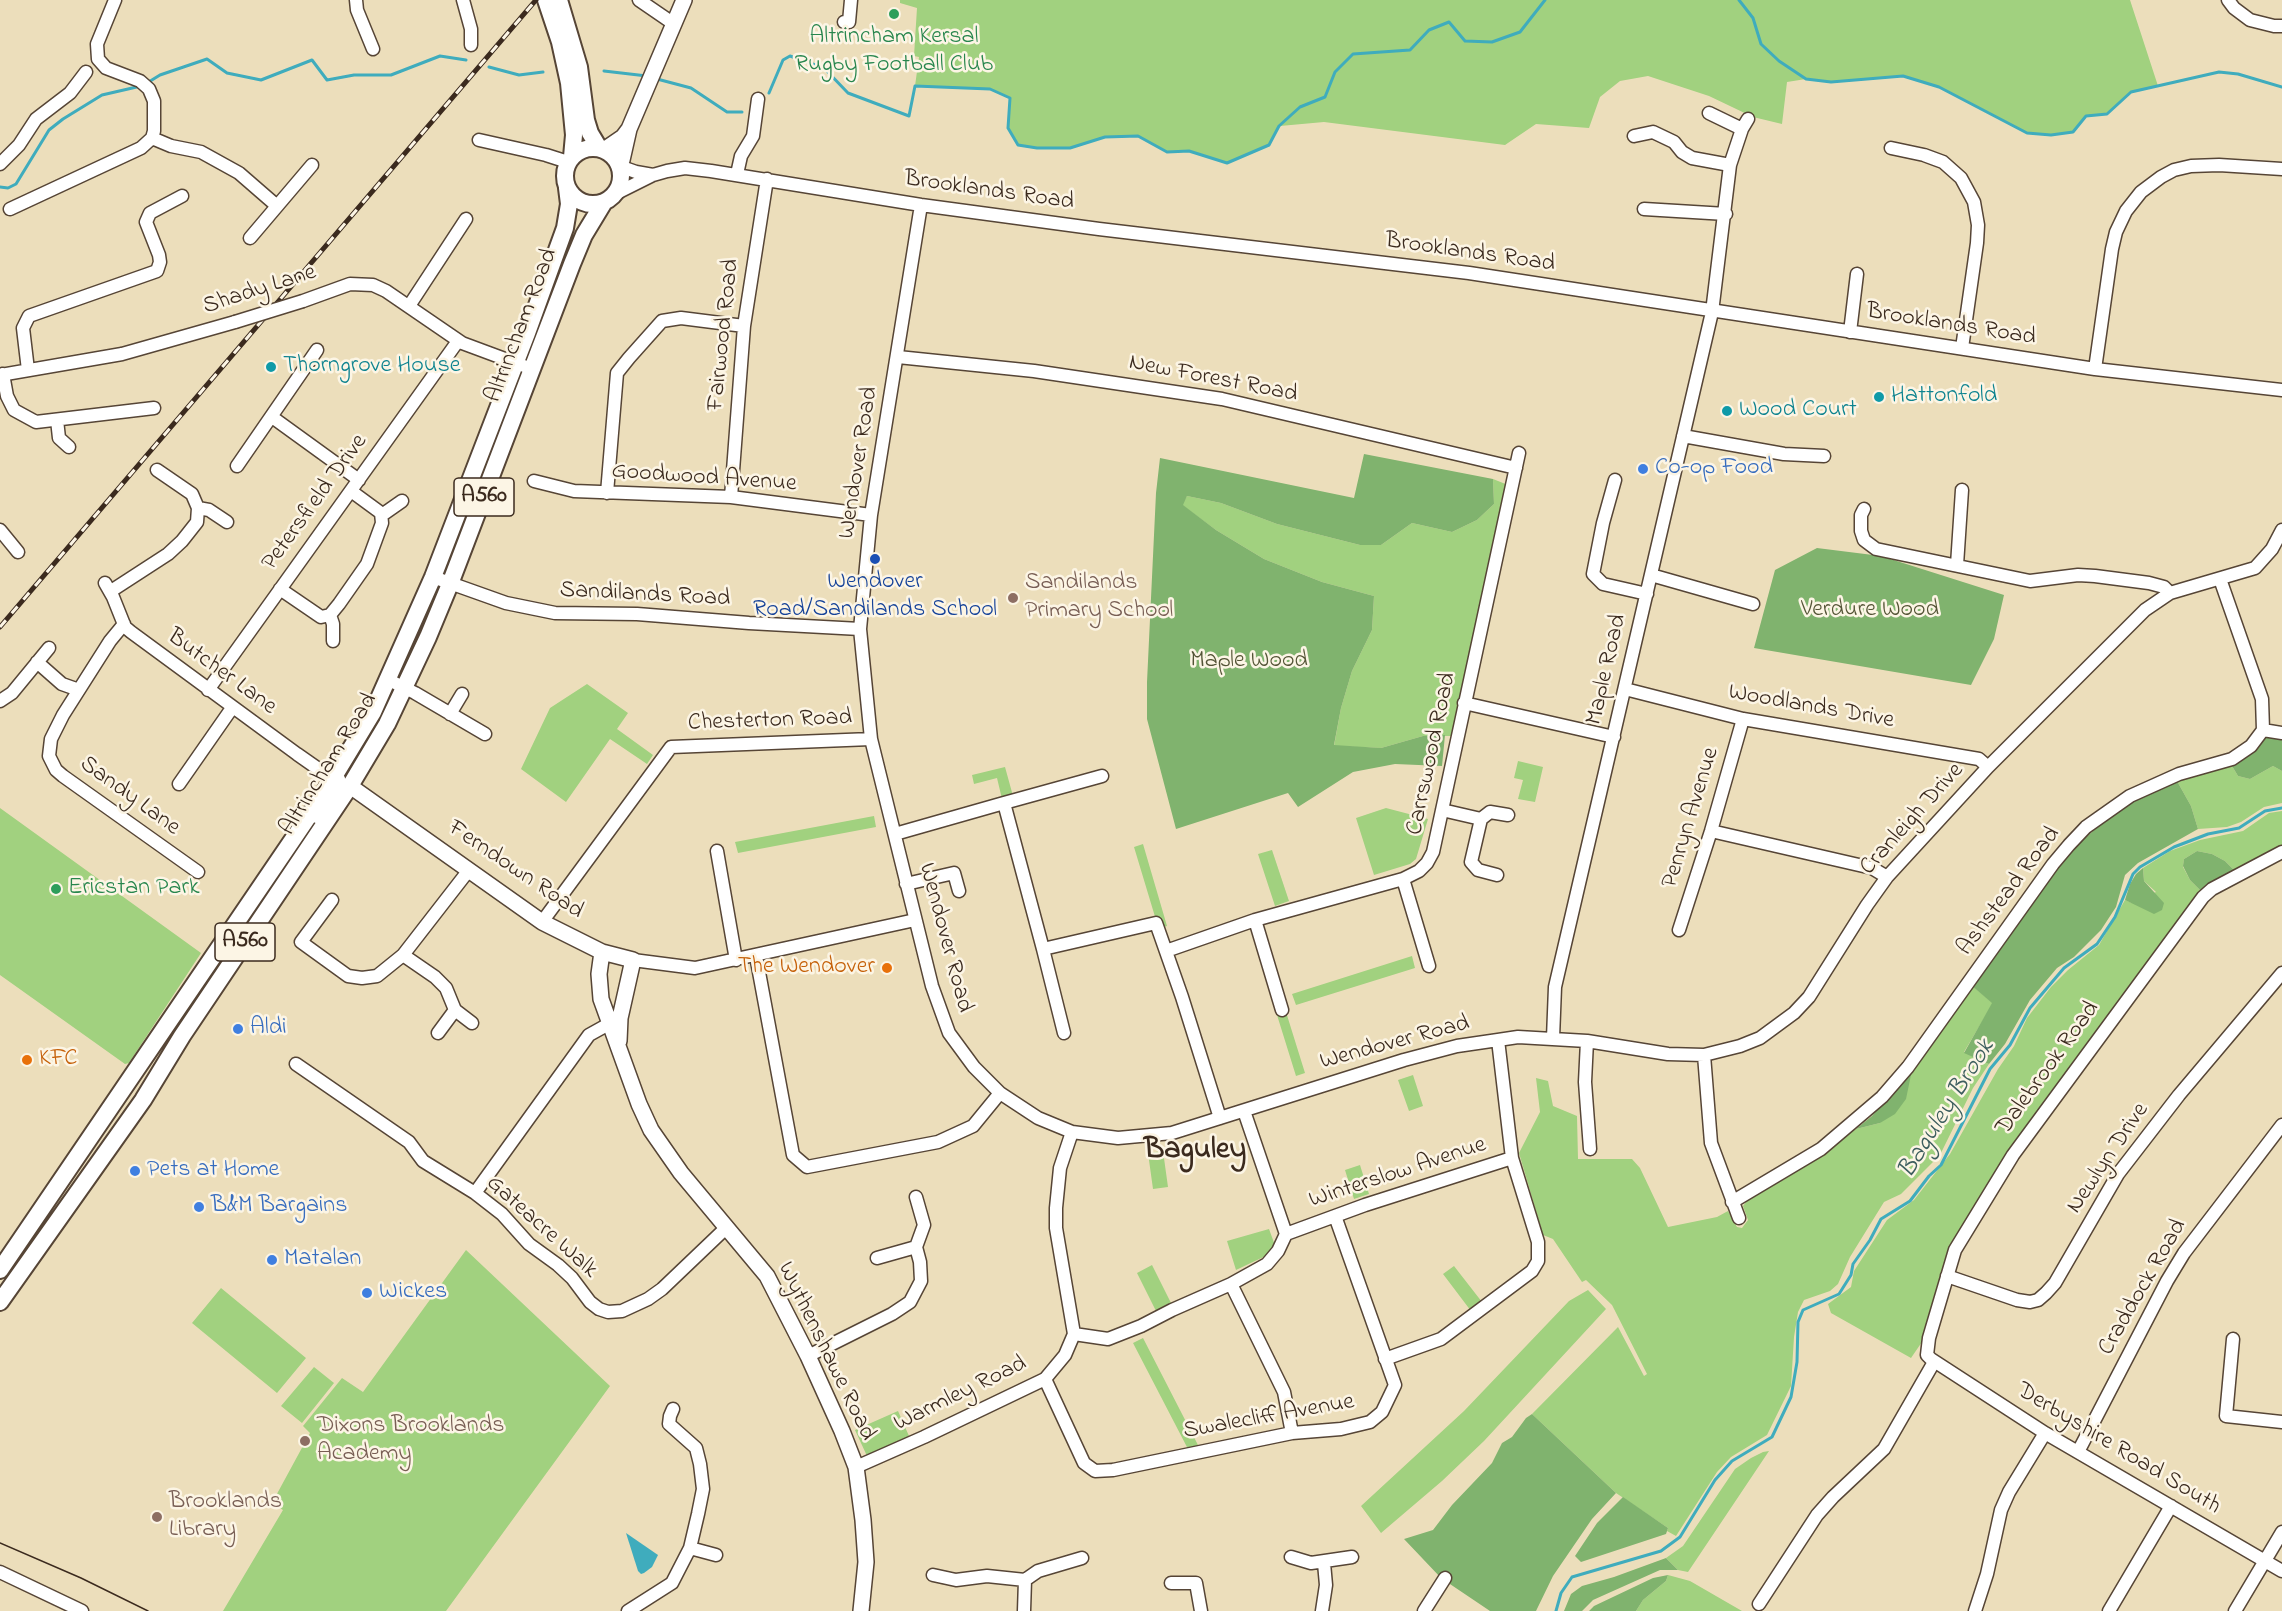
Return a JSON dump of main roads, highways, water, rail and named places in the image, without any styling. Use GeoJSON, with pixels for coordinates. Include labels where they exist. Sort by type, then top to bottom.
{"type":"FeatureCollection","features":[{"type":"Feature","properties":{"kind":"highway","name":"A560"},"geometry":{"type":"LineString","coordinates":[[554,3],[579,67],[586,120],[590,133],[619,166],[621,179],[609,198]]}},
{"type":"Feature","properties":{"kind":"highway","name":"A560"},"geometry":{"type":"LineString","coordinates":[[554,3],[569,83],[574,135],[565,172],[567,188]]}},
{"type":"Feature","properties":{"kind":"highway"},"geometry":{"type":"LineString","coordinates":[[570,159],[582,150],[602,149]]}},
{"type":"Feature","properties":{"kind":"highway"},"geometry":{"type":"LineString","coordinates":[[567,188],[580,201],[592,204],[609,198]]}},
{"type":"Feature","properties":{"kind":"highway","name":"Altrincham Road"},"geometry":{"type":"LineString","coordinates":[[0,1270],[335,777],[373,712],[433,577],[516,362],[565,228],[568,211],[567,188]]}},
{"type":"Feature","properties":{"kind":"highway","name":"Altrincham Road"},"geometry":{"type":"LineString","coordinates":[[0,1302],[142,1100],[182,1036],[350,786],[387,724],[450,584],[584,235],[609,198]]}},
{"type":"Feature","properties":{"kind":"main road"},"geometry":{"type":"LineString","coordinates":[[619,166],[629,129],[684,0]]}},
{"type":"Feature","properties":{"kind":"main road"},"geometry":{"type":"LineString","coordinates":[[602,149],[623,137],[629,129]]}},
{"type":"Feature","properties":{"kind":"main road"},"geometry":{"type":"LineString","coordinates":[[290,843],[310,827],[339,787],[350,786]]}},
{"type":"Feature","properties":{"kind":"main road","name":"Ferndown Road"},"geometry":{"type":"LineString","coordinates":[[350,786],[542,922],[602,952],[633,960],[614,1020]]}},
{"type":"Feature","properties":{"kind":"main road","name":"Wythenshawe Road"},"geometry":{"type":"LineString","coordinates":[[602,952],[599,974],[601,999],[614,1020],[627,1075],[651,1130],[681,1173],[767,1276],[808,1356],[856,1467],[866,1562],[861,1611]]}},
{"type":"Feature","properties":{"kind":"water"},"geometry":{"type":"Polygon","coordinates":[[[626,1533],[658,1555],[652,1567],[644,1573],[641,1574],[638,1571],[626,1533]]]}},
{"type":"Feature","properties":{"kind":"waterway"},"geometry":{"type":"LineString","coordinates":[[769,93],[783,60],[790,56],[824,68],[848,93],[909,116],[915,86],[990,89],[1010,98],[1008,128],[1018,145],[1037,148],[1070,148],[1105,137],[1138,136],[1167,152],[1189,151],[1227,163],[1269,145],[1279,126],[1300,107],[1325,97],[1335,72],[1353,54],[1410,50],[1429,30],[1449,22],[1465,41],[1492,42],[1520,32],[1545,0]]}},
{"type":"Feature","properties":{"kind":"waterway"},"geometry":{"type":"LineString","coordinates":[[1739,0],[1753,18],[1761,44],[1779,61],[1806,79],[1831,82],[1903,76],[1939,87],[2027,133],[2051,135],[2073,132],[2086,116],[2107,114],[2131,92],[2219,72],[2238,74],[2282,87]]}},
{"type":"Feature","properties":{"kind":"waterway"},"geometry":{"type":"LineString","coordinates":[[147,83],[160,75],[207,59],[227,73],[261,80],[312,60],[327,80],[354,75],[391,75],[440,56],[466,60]]}},
{"type":"Feature","properties":{"kind":"waterway"},"geometry":{"type":"LineString","coordinates":[[489,67],[519,75],[543,72]]}},
{"type":"Feature","properties":{"kind":"waterway"},"geometry":{"type":"LineString","coordinates":[[604,71],[647,76]]}},
{"type":"Feature","properties":{"kind":"waterway"},"geometry":{"type":"LineString","coordinates":[[657,79],[691,88],[727,112],[742,112]]}},
{"type":"Feature","properties":{"kind":"waterway"},"geometry":{"type":"LineString","coordinates":[[0,187],[8,188],[16,184],[49,130],[63,119],[102,95],[141,86]]}},
{"type":"Feature","properties":{"kind":"waterway","name":"Baguley Brook"},"geometry":{"type":"LineString","coordinates":[[1556,1611],[1561,1593],[1572,1577],[1661,1551],[1680,1537],[1715,1480],[1732,1461],[1772,1437],[1791,1397],[1797,1362],[1798,1322],[1803,1310],[1839,1294],[1851,1275],[1853,1264],[1881,1219],[1910,1201],[1929,1176],[1941,1165],[1990,1069],[2010,1045],[2030,1008],[2064,968],[2097,944],[2115,917],[2133,874],[2140,867],[2174,847],[2208,834],[2239,828],[2265,811],[2282,808]]}},
{"type":"Feature","properties":{"kind":"tram line"},"geometry":{"type":"LineString","coordinates":[[0,1543],[81,1578],[148,1611]]}},
{"type":"Feature","properties":{"kind":"railway"},"geometry":{"type":"LineString","coordinates":[[0,627],[536,0]]}},
{"type":"Feature","properties":{"kind":"place","name":"Altrincham Kersal Rugby Football Club"},"geometry":{"type":"Point","coordinates":[894,14]}},
{"type":"Feature","properties":{"kind":"place","name":"Thorngrove House"},"geometry":{"type":"Point","coordinates":[271,367]}},
{"type":"Feature","properties":{"kind":"place","name":"Hattonfold"},"geometry":{"type":"Point","coordinates":[1879,397]}},
{"type":"Feature","properties":{"kind":"place","name":"Wood Court"},"geometry":{"type":"Point","coordinates":[1727,411]}},
{"type":"Feature","properties":{"kind":"place","name":"Co-op Food"},"geometry":{"type":"Point","coordinates":[1643,469]}},
{"type":"Feature","properties":{"kind":"place","name":"Wendover Road/Sandilands School"},"geometry":{"type":"Point","coordinates":[875,559]}},
{"type":"Feature","properties":{"kind":"place","name":"Sandilands Primary School"},"geometry":{"type":"Point","coordinates":[1013,598]}},
{"type":"Feature","properties":{"kind":"place","name":"Ericstan Park"},"geometry":{"type":"Point","coordinates":[56,889]}},
{"type":"Feature","properties":{"kind":"place","name":"The Wendover"},"geometry":{"type":"Point","coordinates":[887,968]}},
{"type":"Feature","properties":{"kind":"place","name":"Aldi"},"geometry":{"type":"Point","coordinates":[238,1029]}},
{"type":"Feature","properties":{"kind":"place","name":"KFC"},"geometry":{"type":"Point","coordinates":[27,1060]}},
{"type":"Feature","properties":{"kind":"place","name":"Pets at Home"},"geometry":{"type":"Point","coordinates":[135,1171]}},
{"type":"Feature","properties":{"kind":"place","name":"B&M Bargains"},"geometry":{"type":"Point","coordinates":[199,1207]}},
{"type":"Feature","properties":{"kind":"place","name":"Matalan"},"geometry":{"type":"Point","coordinates":[272,1260]}},
{"type":"Feature","properties":{"kind":"place","name":"Wickes"},"geometry":{"type":"Point","coordinates":[367,1293]}},
{"type":"Feature","properties":{"kind":"place","name":"Dixons Brooklands Academy"},"geometry":{"type":"Point","coordinates":[305,1441]}},
{"type":"Feature","properties":{"kind":"place","name":"Brooklands Library"},"geometry":{"type":"Point","coordinates":[157,1517]}},
{"type":"Feature","properties":{"kind":"district","name":"Baguley"},"geometry":{"type":"Point","coordinates":[1195,1152]}},
{"type":"Feature","properties":{"kind":"park label","name":"Verdure Wood"},"geometry":{"type":"Point","coordinates":[1870,611]}},
{"type":"Feature","properties":{"kind":"park label","name":"Maple Wood"},"geometry":{"type":"Point","coordinates":[1249,662]}}]}
